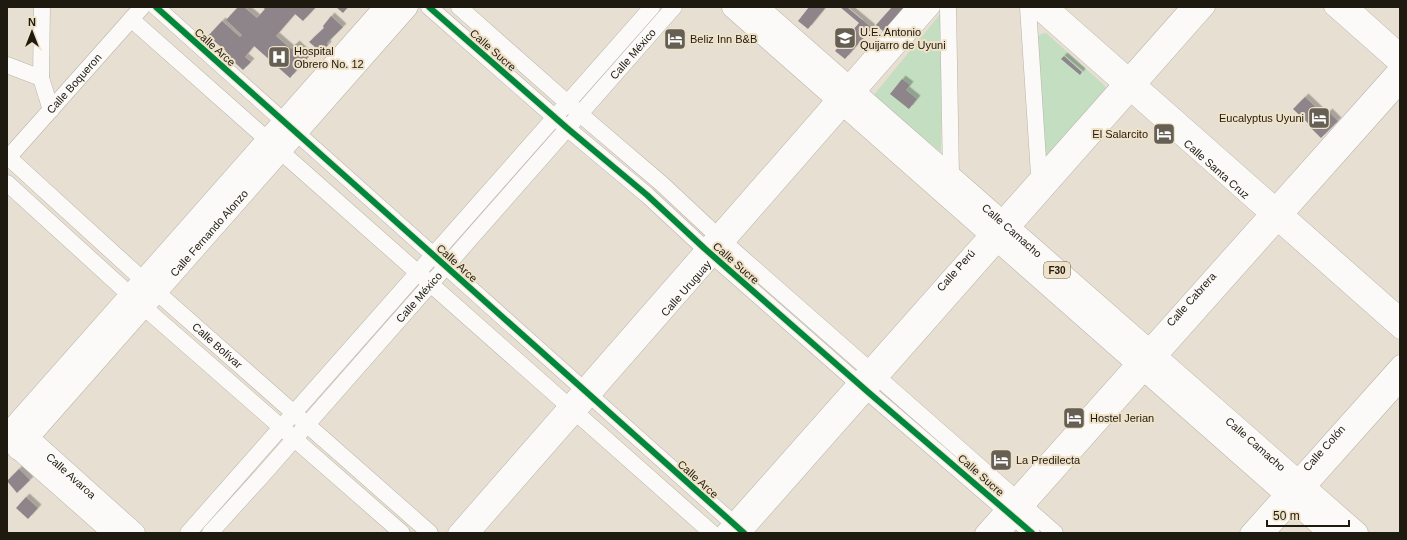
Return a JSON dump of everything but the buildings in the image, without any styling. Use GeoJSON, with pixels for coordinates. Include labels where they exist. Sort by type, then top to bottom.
{"type":"FeatureCollection","features":[{"type":"Feature","properties":{"kind":"highway","name":"Calle Camacho"},"geometry":{"type":"LineString","coordinates":[[733,7],[951,177],[1000,231]]}},
{"type":"Feature","properties":{"kind":"highway","name":"Calle Camacho"},"geometry":{"type":"LineString","coordinates":[[757,7],[846,96],[1295,491],[1357,533]]}},
{"type":"Feature","properties":{"kind":"highway","name":"Calle Camacho"},"geometry":{"type":"LineString","coordinates":[[1295,491],[1330,533]]}},
{"type":"Feature","properties":{"kind":"main road","name":"Calle Fernando Alonzo"},"geometry":{"type":"LineString","coordinates":[[290,127],[384,7]]}},
{"type":"Feature","properties":{"kind":"main road","name":"Calle Fernando Alonzo"},"geometry":{"type":"LineString","coordinates":[[13,437],[137,301],[290,127],[408,7]]}},
{"type":"Feature","properties":{"kind":"main road","name":"Calle Avaroa"},"geometry":{"type":"LineString","coordinates":[[13,437],[113,533]]}},
{"type":"Feature","properties":{"kind":"main road","name":"Calle Avaroa"},"geometry":{"type":"LineString","coordinates":[[13,437],[135,533]]}},
{"type":"Feature","properties":{"kind":"street"},"geometry":{"type":"LineString","coordinates":[[42,7],[41,78],[51,110]]}},
{"type":"Feature","properties":{"kind":"street","name":"Calle Boqueron"},"geometry":{"type":"LineString","coordinates":[[8,158],[142,7]]}},
{"type":"Feature","properties":{"kind":"street","name":"Calle Arce"},"geometry":{"type":"LineString","coordinates":[[156,7],[587,392],[737,531]]}},
{"type":"Feature","properties":{"kind":"street","name":"Calle Sucre"},"geometry":{"type":"LineString","coordinates":[[429,7],[554,117],[647,195],[709,252],[862,387],[1015,508],[1055,533]]}},
{"type":"Feature","properties":{"kind":"street","name":"Calle Sucre"},"geometry":{"type":"LineString","coordinates":[[459,7],[567,103],[662,184],[721,239],[874,375],[1015,508],[1032,533]]}},
{"type":"Feature","properties":{"kind":"street","name":"Calle México"},"geometry":{"type":"LineString","coordinates":[[188,533],[652,7]]}},
{"type":"Feature","properties":{"kind":"street","name":"Calle México"},"geometry":{"type":"LineString","coordinates":[[210,533],[674,7]]}},
{"type":"Feature","properties":{"kind":"street","name":"Calle Uruguay"},"geometry":{"type":"LineString","coordinates":[[846,96],[915,7]]}},
{"type":"Feature","properties":{"kind":"street","name":"Calle Uruguay"},"geometry":{"type":"LineString","coordinates":[[456,533],[572,409],[846,96],[932,7]]}},
{"type":"Feature","properties":{"kind":"street"},"geometry":{"type":"LineString","coordinates":[[948,7],[951,177]]}},
{"type":"Feature","properties":{"kind":"street"},"geometry":{"type":"LineString","coordinates":[[1028,7],[1039,175]]}},
{"type":"Feature","properties":{"kind":"street","name":"Calle Santa Cruz"},"geometry":{"type":"LineString","coordinates":[[1033,7],[1130,84]]}},
{"type":"Feature","properties":{"kind":"street","name":"Calle Santa Cruz"},"geometry":{"type":"LineString","coordinates":[[1051,7],[1130,84],[1277,214],[1400,331]]}},
{"type":"Feature","properties":{"kind":"street","name":"Calle Perú"},"geometry":{"type":"LineString","coordinates":[[737,531],[862,387],[1130,84],[1189,7]]}},
{"type":"Feature","properties":{"kind":"street","name":"Calle Perú"},"geometry":{"type":"LineString","coordinates":[[1000,231],[1039,175],[1207,7]]}},
{"type":"Feature","properties":{"kind":"street"},"geometry":{"type":"LineString","coordinates":[[1332,7],[1400,66]]}},
{"type":"Feature","properties":{"kind":"street"},"geometry":{"type":"LineString","coordinates":[[1351,7],[1400,50]]}},
{"type":"Feature","properties":{"kind":"street"},"geometry":{"type":"LineString","coordinates":[[131,19],[712,533]]}},
{"type":"Feature","properties":{"kind":"street"},"geometry":{"type":"LineString","coordinates":[[7,65],[41,78]]}},
{"type":"Feature","properties":{"kind":"street","name":"Calle Cabrera"},"geometry":{"type":"LineString","coordinates":[[983,533],[1015,508],[1277,214],[1400,66]]}},
{"type":"Feature","properties":{"kind":"street","name":"Calle Cabrera"},"geometry":{"type":"LineString","coordinates":[[1277,214],[1400,86]]}},
{"type":"Feature","properties":{"kind":"street","name":"Calle Bolívar"},"geometry":{"type":"LineString","coordinates":[[8,158],[150,286],[430,533]]}},
{"type":"Feature","properties":{"kind":"street","name":"Calle Bolívar"},"geometry":{"type":"LineString","coordinates":[[7,183],[137,301],[402,533]]}},
{"type":"Feature","properties":{"kind":"street","name":"Calle Santa Cruz"},"geometry":{"type":"LineString","coordinates":[[1277,214],[1400,315]]}},
{"type":"Feature","properties":{"kind":"street","name":"Calle Colón"},"geometry":{"type":"LineString","coordinates":[[1267,533],[1295,491],[1400,363]]}},
{"type":"Feature","properties":{"kind":"street","name":"Calle Colón"},"geometry":{"type":"LineString","coordinates":[[1248,533],[1295,491],[1400,384]]}},
{"type":"Feature","properties":{"kind":"street","name":"Calle Uruguay"},"geometry":{"type":"LineString","coordinates":[[472,533],[572,409]]}},
{"type":"Feature","properties":{"kind":"street","name":"Calle Cabrera"},"geometry":{"type":"LineString","coordinates":[[1002,533],[1015,508]]}},
{"type":"Feature","properties":{"kind":"green space"},"geometry":{"type":"Polygon","coordinates":[[[942,12],[941,152],[873,96],[942,12]]]}},
{"type":"Feature","properties":{"kind":"green space"},"geometry":{"type":"Polygon","coordinates":[[[1046,33],[1105,86],[1107,90],[1045,158],[1038,37],[1041,34],[1046,33]]]}},
{"type":"Feature","properties":{"kind":"cycle path"},"geometry":{"type":"LineString","coordinates":[[156,7],[744,533]]}},
{"type":"Feature","properties":{"kind":"cycle path"},"geometry":{"type":"LineString","coordinates":[[429,7],[567,128],[647,195],[704,248],[868,392],[1032,533]]}},
{"type":"Feature","properties":{"kind":"place","name":"U.E. Antonio Quijarro de Uyuni"},"geometry":{"type":"Point","coordinates":[845,38]}},
{"type":"Feature","properties":{"kind":"place","name":"Beliz Inn B&B"},"geometry":{"type":"Point","coordinates":[675,39]}},
{"type":"Feature","properties":{"kind":"place","name":"Hospital Obrero No. 12"},"geometry":{"type":"Point","coordinates":[279,57]}},
{"type":"Feature","properties":{"kind":"place","name":"Eucalyptus Uyuni"},"geometry":{"type":"Point","coordinates":[1319,118]}},
{"type":"Feature","properties":{"kind":"place","name":"El Salarcito"},"geometry":{"type":"Point","coordinates":[1164,134]}},
{"type":"Feature","properties":{"kind":"place","name":"Hostel Jerian"},"geometry":{"type":"Point","coordinates":[1074,418]}},
{"type":"Feature","properties":{"kind":"place","name":"La Predilecta"},"geometry":{"type":"Point","coordinates":[1001,460]}}]}
